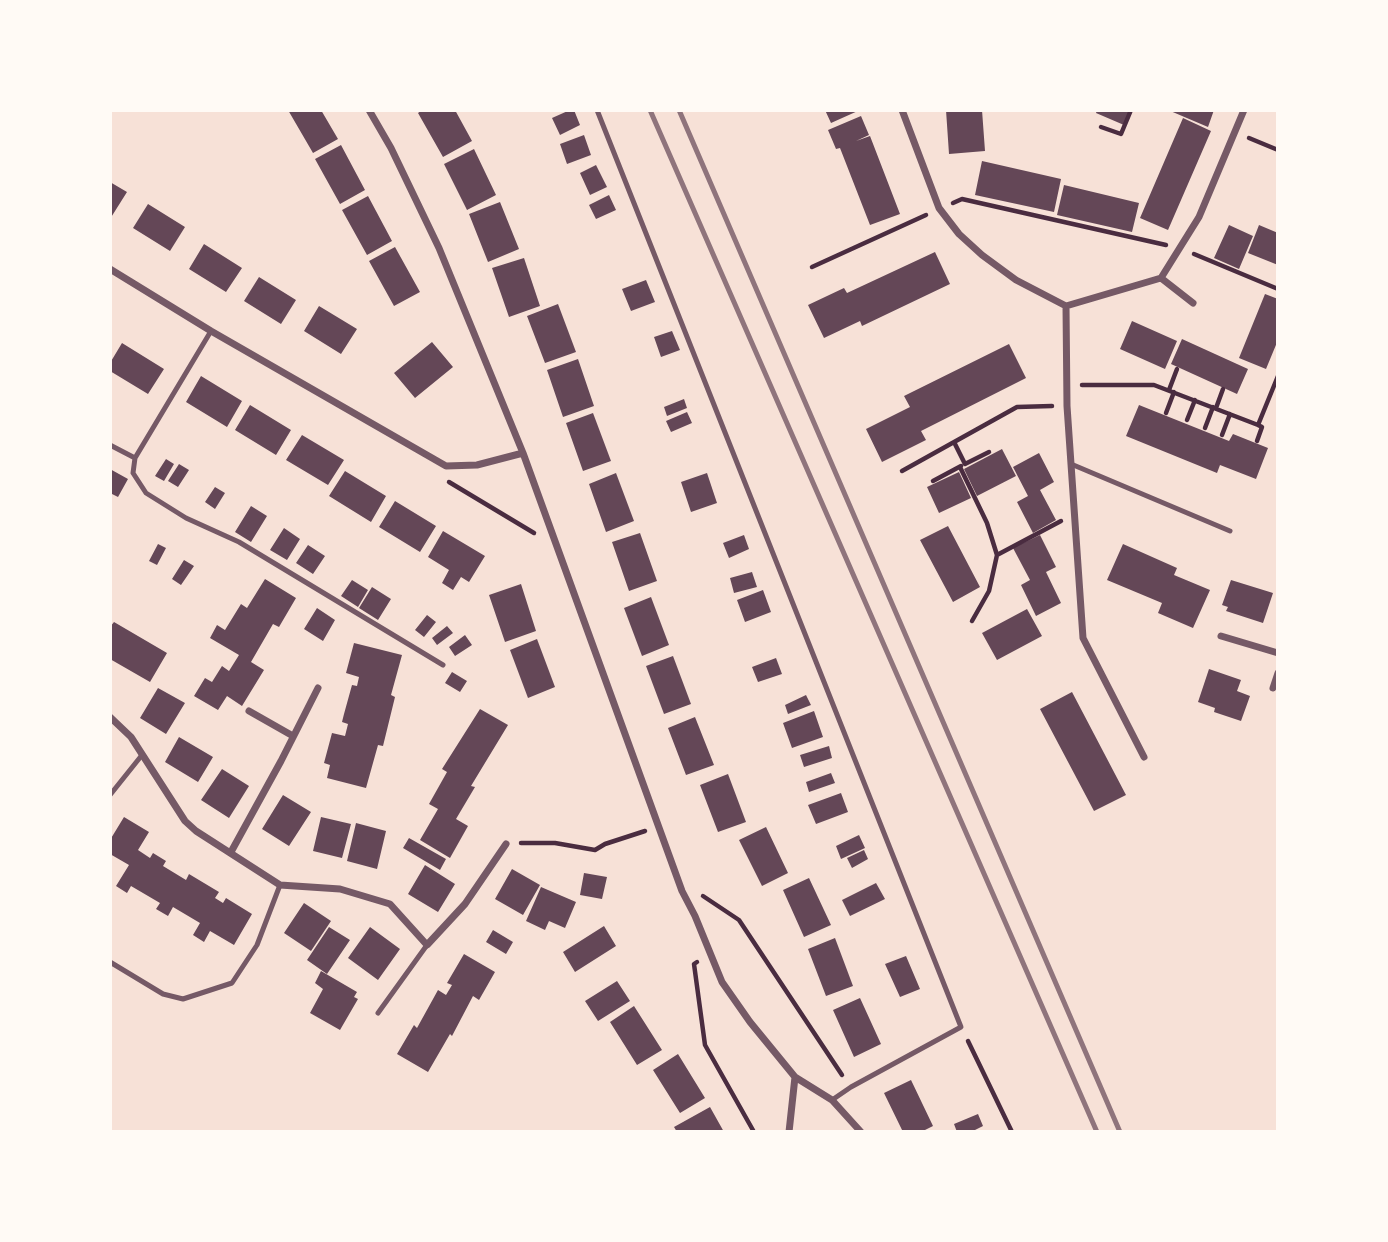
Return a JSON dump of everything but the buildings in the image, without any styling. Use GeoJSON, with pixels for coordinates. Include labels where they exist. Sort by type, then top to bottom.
{"type":"FeatureCollection","features":[{"type":"Feature","properties":{"kind":"street"},"geometry":{"type":"LineString","coordinates":[[369,110],[391,148],[439,248],[523,453],[682,891],[722,982],[750,1022],[795,1077],[832,1100],[861,1132]]}},
{"type":"Feature","properties":{"kind":"street"},"geometry":{"type":"LineString","coordinates":[[902,110],[939,208],[959,234],[1016,280],[1066,306],[1161,278],[1199,217],[1244,110]]}},
{"type":"Feature","properties":{"kind":"street"},"geometry":{"type":"LineString","coordinates":[[110,269],[211,331],[446,466],[477,465],[523,453]]}},
{"type":"Feature","properties":{"kind":"street"},"geometry":{"type":"LineString","coordinates":[[1161,278],[1193,303]]}},
{"type":"Feature","properties":{"kind":"street"},"geometry":{"type":"LineString","coordinates":[[1066,306],[1067,406],[1083,638],[1144,757]]}},
{"type":"Feature","properties":{"kind":"street"},"geometry":{"type":"LineString","coordinates":[[1221,636],[1278,653]]}},
{"type":"Feature","properties":{"kind":"street"},"geometry":{"type":"LineString","coordinates":[[1273,688],[1278,673]]}},
{"type":"Feature","properties":{"kind":"street"},"geometry":{"type":"LineString","coordinates":[[231,852],[317,688]]}},
{"type":"Feature","properties":{"kind":"street"},"geometry":{"type":"LineString","coordinates":[[249,711],[293,736]]}},
{"type":"Feature","properties":{"kind":"street"},"geometry":{"type":"LineString","coordinates":[[110,717],[131,737],[185,821],[197,831],[280,885],[340,889],[390,904],[427,945],[465,904],[506,844]]}},
{"type":"Feature","properties":{"kind":"street"},"geometry":{"type":"LineString","coordinates":[[789,1132],[795,1077]]}},
{"type":"Feature","properties":{"kind":"lane"},"geometry":{"type":"LineString","coordinates":[[597,110],[961,1027],[832,1100]]}},
{"type":"Feature","properties":{"kind":"lane"},"geometry":{"type":"LineString","coordinates":[[211,331],[135,458],[133,473],[146,493],[186,518],[239,542],[443,665]]}},
{"type":"Feature","properties":{"kind":"lane"},"geometry":{"type":"LineString","coordinates":[[110,445],[135,458]]}},
{"type":"Feature","properties":{"kind":"lane"},"geometry":{"type":"LineString","coordinates":[[1071,464],[1230,531]]}},
{"type":"Feature","properties":{"kind":"lane"},"geometry":{"type":"LineString","coordinates":[[110,795],[142,754]]}},
{"type":"Feature","properties":{"kind":"lane"},"geometry":{"type":"LineString","coordinates":[[110,962],[163,994],[183,999],[232,983],[257,945],[280,885]]}},
{"type":"Feature","properties":{"kind":"lane"},"geometry":{"type":"LineString","coordinates":[[378,1013],[427,945]]}},
{"type":"Feature","properties":{"kind":"path"},"geometry":{"type":"LineString","coordinates":[[1101,127],[1121,134],[1131,110]]}},
{"type":"Feature","properties":{"kind":"path"},"geometry":{"type":"LineString","coordinates":[[1235,132],[1278,150]]}},
{"type":"Feature","properties":{"kind":"path"},"geometry":{"type":"LineString","coordinates":[[812,267],[962,199],[1180,248],[1278,289]]}},
{"type":"Feature","properties":{"kind":"path"},"geometry":{"type":"LineString","coordinates":[[1166,412],[1177,369]]}},
{"type":"Feature","properties":{"kind":"path"},"geometry":{"type":"LineString","coordinates":[[1258,425],[1278,376]]}},
{"type":"Feature","properties":{"kind":"path"},"geometry":{"type":"LineString","coordinates":[[1067,385],[1142,384],[1171,391],[1262,427],[1257,441]]}},
{"type":"Feature","properties":{"kind":"path"},"geometry":{"type":"LineString","coordinates":[[1205,428],[1223,389]]}},
{"type":"Feature","properties":{"kind":"path"},"geometry":{"type":"LineString","coordinates":[[1187,420],[1195,400]]}},
{"type":"Feature","properties":{"kind":"path"},"geometry":{"type":"LineString","coordinates":[[902,471],[1017,407],[1067,406]]}},
{"type":"Feature","properties":{"kind":"path"},"geometry":{"type":"LineString","coordinates":[[1222,435],[1230,414]]}},
{"type":"Feature","properties":{"kind":"path"},"geometry":{"type":"LineString","coordinates":[[954,442],[997,555],[989,591],[972,621]]}},
{"type":"Feature","properties":{"kind":"path"},"geometry":{"type":"LineString","coordinates":[[933,481],[989,452]]}},
{"type":"Feature","properties":{"kind":"path"},"geometry":{"type":"LineString","coordinates":[[446,466],[442,478],[538,536]]}},
{"type":"Feature","properties":{"kind":"path"},"geometry":{"type":"LineString","coordinates":[[997,555],[1074,514]]}},
{"type":"Feature","properties":{"kind":"path"},"geometry":{"type":"LineString","coordinates":[[506,844],[555,843],[596,850],[605,844],[659,826]]}},
{"type":"Feature","properties":{"kind":"path"},"geometry":{"type":"LineString","coordinates":[[682,891],[701,895],[739,920],[851,1087]]}},
{"type":"Feature","properties":{"kind":"path"},"geometry":{"type":"LineString","coordinates":[[710,955],[694,964],[705,1045],[754,1132]]}},
{"type":"Feature","properties":{"kind":"path"},"geometry":{"type":"LineString","coordinates":[[961,1027],[1012,1132]]}},
{"type":"Feature","properties":{"kind":"railway"},"geometry":{"type":"LineString","coordinates":[[650,110],[1097,1132]]}},
{"type":"Feature","properties":{"kind":"railway"},"geometry":{"type":"LineString","coordinates":[[679,110],[1120,1132]]}}]}
